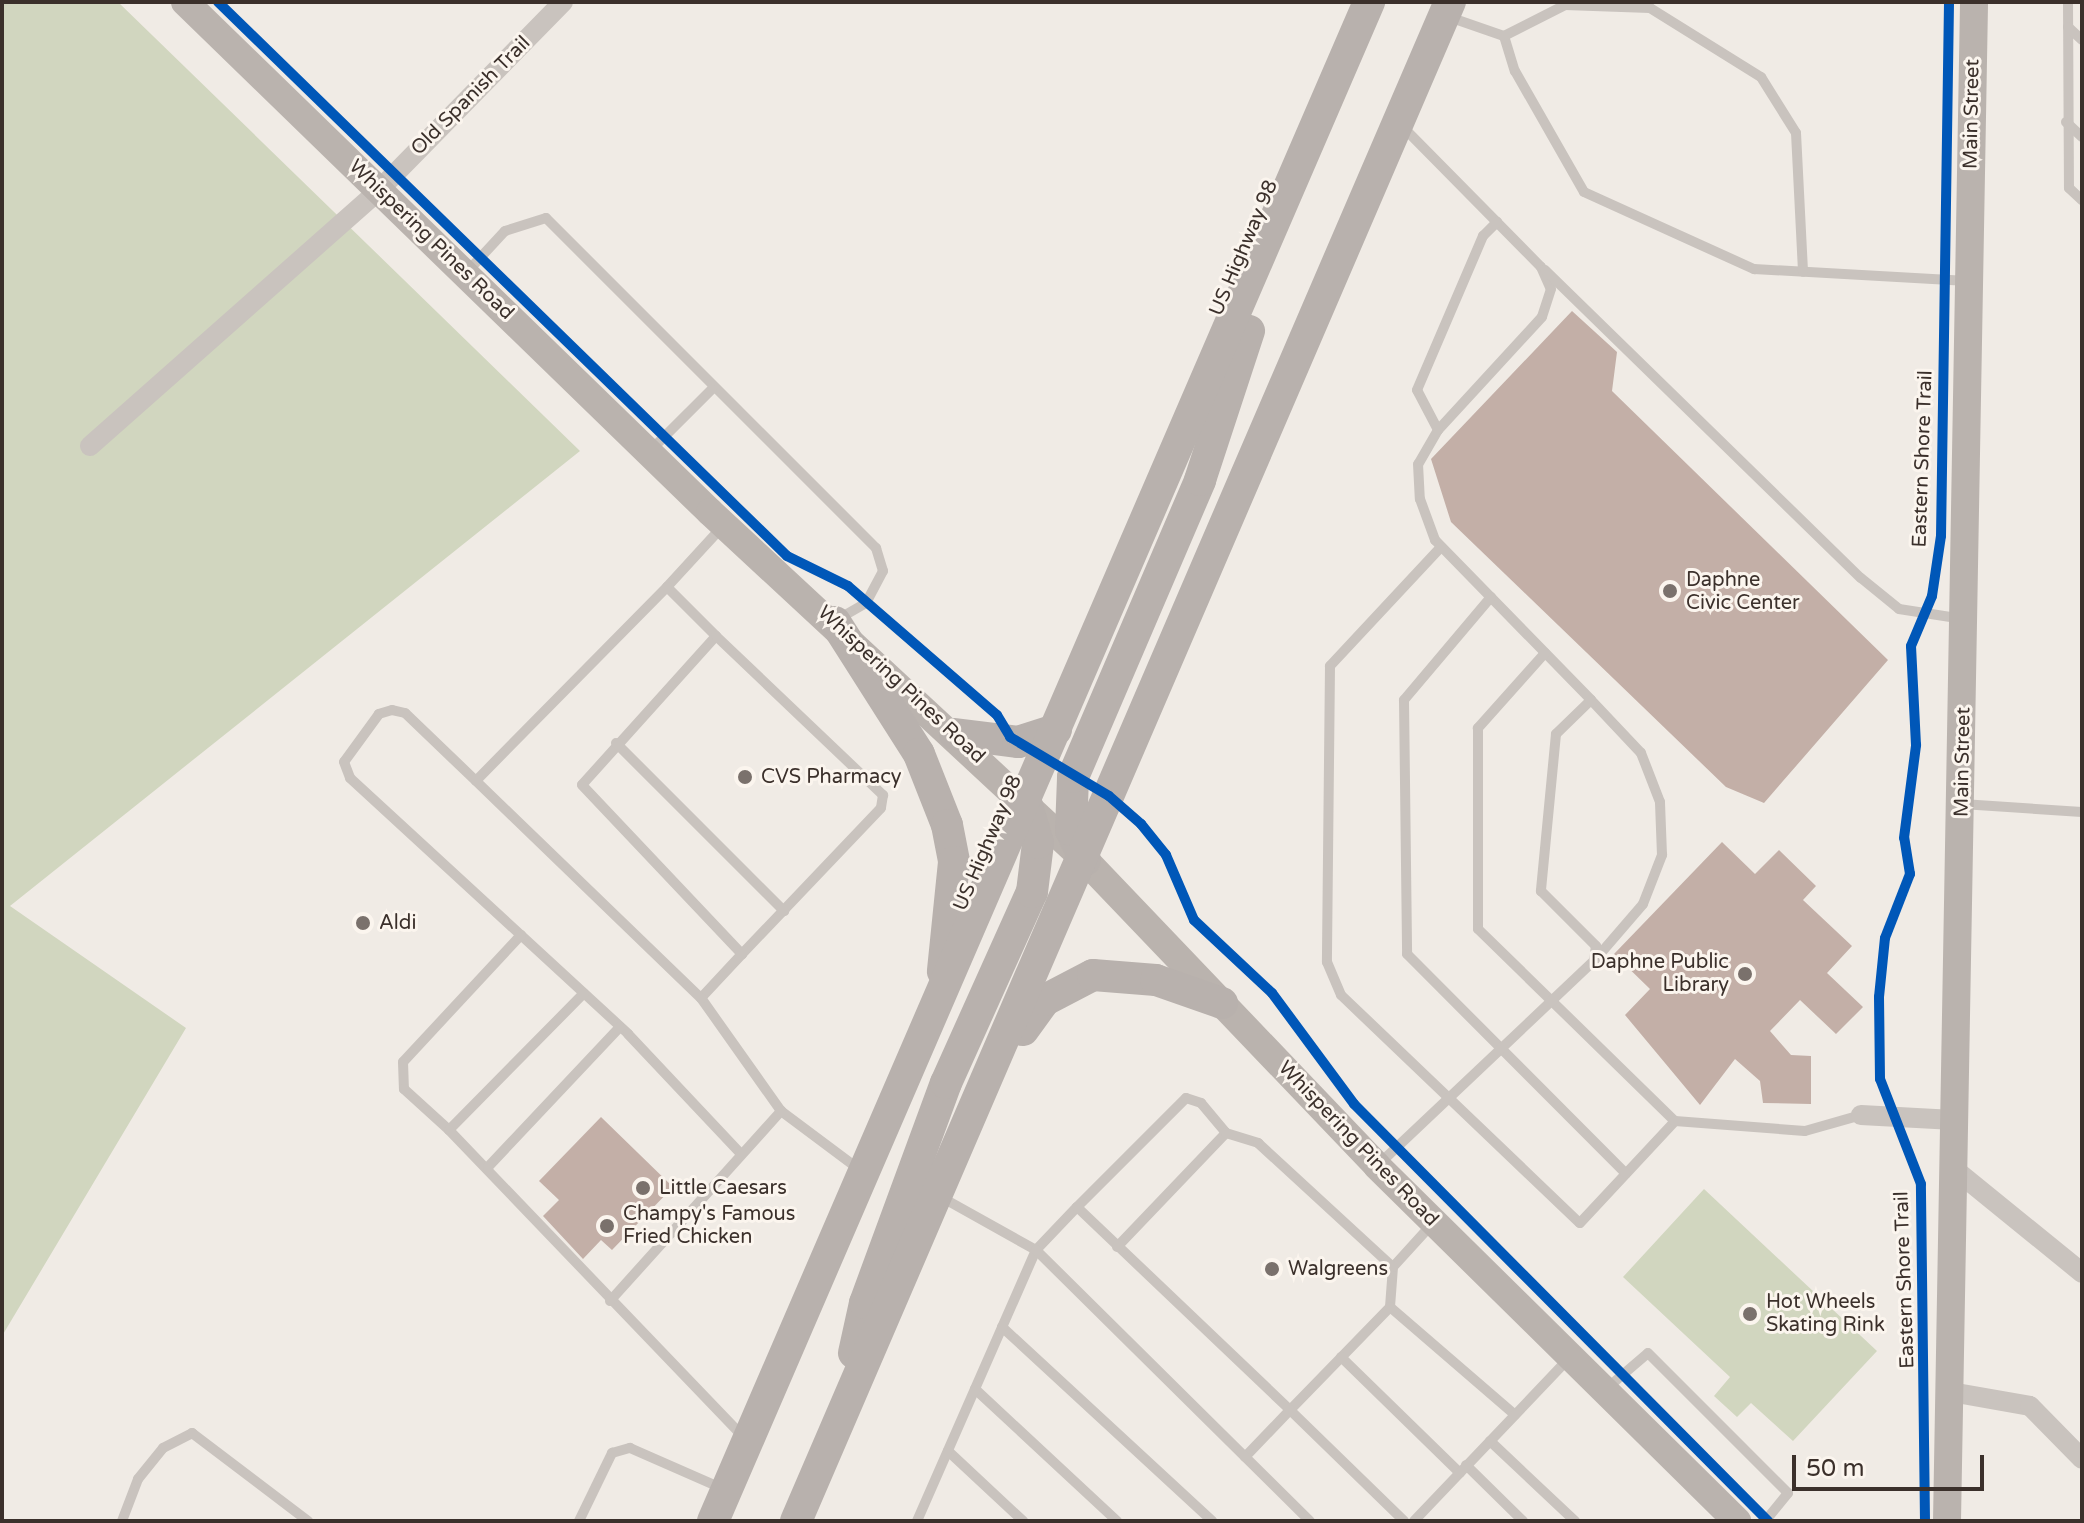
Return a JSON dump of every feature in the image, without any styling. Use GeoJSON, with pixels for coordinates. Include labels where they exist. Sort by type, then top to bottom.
{"type":"FeatureCollection","features":[{"type":"Feature","properties":{"kind":"main road","name":"US Highway 98"},"geometry":{"type":"LineString","coordinates":[[713,1521],[1369,2]]}},
{"type":"Feature","properties":{"kind":"main road"},"geometry":{"type":"LineString","coordinates":[[796,1521],[1085,860],[1447,9]]}},
{"type":"Feature","properties":{"kind":"main road"},"geometry":{"type":"LineString","coordinates":[[1085,860],[1071,830],[1073,777],[1200,480],[1281,208]]}},
{"type":"Feature","properties":{"kind":"main road"},"geometry":{"type":"LineString","coordinates":[[835,622],[919,754],[947,825],[954,862],[940,1001]]}},
{"type":"Feature","properties":{"kind":"main road"},"geometry":{"type":"LineString","coordinates":[[955,734],[1018,742],[1056,730]]}},
{"type":"Feature","properties":{"kind":"main road"},"geometry":{"type":"LineString","coordinates":[[839,1422],[865,1303],[946,1083],[1032,892],[1038,843],[1026,802]]}},
{"type":"Feature","properties":{"kind":"main road"},"geometry":{"type":"LineString","coordinates":[[992,1072],[1045,1000],[1069,982],[1122,973],[1222,1003]]}},
{"type":"Feature","properties":{"kind":"street","name":"Whispering Pines Road"},"geometry":{"type":"LineString","coordinates":[[185,2],[724,525],[835,622],[1026,802],[1377,1166],[1737,1521]]}},
{"type":"Feature","properties":{"kind":"street","name":"Old Spanish Trail"},"geometry":{"type":"LineString","coordinates":[[90,446],[379,190],[563,2]]}},
{"type":"Feature","properties":{"kind":"street","name":"Main Street"},"geometry":{"type":"LineString","coordinates":[[1947,1521],[1974,2]]}},
{"type":"Feature","properties":{"kind":"street"},"geometry":{"type":"LineString","coordinates":[[1861,1115],[1954,1120]]}},
{"type":"Feature","properties":{"kind":"street"},"geometry":{"type":"LineString","coordinates":[[1953,1168],[2082,1273]]}},
{"type":"Feature","properties":{"kind":"street"},"geometry":{"type":"LineString","coordinates":[[1951,1392],[2030,1406],[2082,1459]]}},
{"type":"Feature","properties":{"kind":"lane"},"geometry":{"type":"LineString","coordinates":[[2068,2],[2066,122],[2069,188],[2082,200]]}},
{"type":"Feature","properties":{"kind":"lane"},"geometry":{"type":"LineString","coordinates":[[1504,36],[1565,5],[1650,8],[1761,77],[1796,133],[1803,272]]}},
{"type":"Feature","properties":{"kind":"lane"},"geometry":{"type":"LineString","coordinates":[[1447,9],[1504,36],[1515,71],[1584,192],[1754,269],[1970,282]]}},
{"type":"Feature","properties":{"kind":"lane"},"geometry":{"type":"LineString","coordinates":[[2068,27],[2082,40]]}},
{"type":"Feature","properties":{"kind":"lane"},"geometry":{"type":"LineString","coordinates":[[1398,122],[1539,265],[1861,578],[1899,609],[1965,619]]}},
{"type":"Feature","properties":{"kind":"lane"},"geometry":{"type":"LineString","coordinates":[[2066,122],[2082,137]]}},
{"type":"Feature","properties":{"kind":"lane"},"geometry":{"type":"LineString","coordinates":[[466,274],[505,231],[546,218],[712,389],[876,548],[883,571],[866,603],[835,622]]}},
{"type":"Feature","properties":{"kind":"lane"},"geometry":{"type":"LineString","coordinates":[[1438,430],[1417,390],[1483,236],[1497,222]]}},
{"type":"Feature","properties":{"kind":"lane"},"geometry":{"type":"LineString","coordinates":[[1377,1166],[1594,961],[1643,904],[1662,855],[1660,802],[1641,753],[1441,547],[1420,499],[1418,464],[1438,430],[1542,317],[1551,289],[1539,265]]}},
{"type":"Feature","properties":{"kind":"lane"},"geometry":{"type":"LineString","coordinates":[[649,452],[712,389]]}},
{"type":"Feature","properties":{"kind":"lane"},"geometry":{"type":"LineString","coordinates":[[476,781],[724,525]]}},
{"type":"Feature","properties":{"kind":"lane"},"geometry":{"type":"LineString","coordinates":[[1441,547],[1330,666],[1327,962],[1341,995],[1580,1223],[1675,1121]]}},
{"type":"Feature","properties":{"kind":"lane"},"geometry":{"type":"LineString","coordinates":[[667,587],[883,795],[881,808],[701,998]]}},
{"type":"Feature","properties":{"kind":"lane"},"geometry":{"type":"LineString","coordinates":[[1491,597],[1404,700],[1407,954],[1626,1174]]}},
{"type":"Feature","properties":{"kind":"lane"},"geometry":{"type":"LineString","coordinates":[[716,636],[587,774],[586,795],[742,954]]}},
{"type":"Feature","properties":{"kind":"lane"},"geometry":{"type":"LineString","coordinates":[[1545,653],[1478,728],[1478,929],[1675,1121],[1805,1131],[1861,1115]]}},
{"type":"Feature","properties":{"kind":"lane"},"geometry":{"type":"LineString","coordinates":[[1591,700],[1556,734],[1541,891],[1596,946],[1594,961]]}},
{"type":"Feature","properties":{"kind":"lane"},"geometry":{"type":"LineString","coordinates":[[741,1154],[620,1027],[350,778],[344,762],[379,714],[392,710],[405,713],[701,998],[781,1111],[865,1173]]}},
{"type":"Feature","properties":{"kind":"lane"},"geometry":{"type":"LineString","coordinates":[[616,743],[784,911]]}},
{"type":"Feature","properties":{"kind":"lane"},"geometry":{"type":"LineString","coordinates":[[1962,804],[2082,812]]}},
{"type":"Feature","properties":{"kind":"lane"},"geometry":{"type":"LineString","coordinates":[[521,935],[403,1062],[404,1089],[488,1167],[535,1228],[748,1442]]}},
{"type":"Feature","properties":{"kind":"lane"},"geometry":{"type":"LineString","coordinates":[[449,1130],[584,993]]}},
{"type":"Feature","properties":{"kind":"lane"},"geometry":{"type":"LineString","coordinates":[[488,1167],[620,1027]]}},
{"type":"Feature","properties":{"kind":"lane"},"geometry":{"type":"LineString","coordinates":[[920,1520],[1036,1250],[1186,1098],[1201,1103],[1226,1133],[1258,1143],[1393,1267]]}},
{"type":"Feature","properties":{"kind":"lane"},"geometry":{"type":"LineString","coordinates":[[610,1301],[781,1111]]}},
{"type":"Feature","properties":{"kind":"lane"},"geometry":{"type":"LineString","coordinates":[[1117,1247],[1226,1133]]}},
{"type":"Feature","properties":{"kind":"lane"},"geometry":{"type":"LineString","coordinates":[[938,1195],[1036,1250],[1310,1521]]}},
{"type":"Feature","properties":{"kind":"lane"},"geometry":{"type":"LineString","coordinates":[[1077,1207],[1404,1521]]}},
{"type":"Feature","properties":{"kind":"lane"},"geometry":{"type":"LineString","coordinates":[[1245,1457],[1390,1307],[1393,1267],[1434,1223]]}},
{"type":"Feature","properties":{"kind":"lane"},"geometry":{"type":"LineString","coordinates":[[1390,1307],[1515,1415]]}},
{"type":"Feature","properties":{"kind":"lane"},"geometry":{"type":"LineString","coordinates":[[1002,1327],[1212,1521]]}},
{"type":"Feature","properties":{"kind":"lane"},"geometry":{"type":"LineString","coordinates":[[1605,1390],[1648,1353],[1788,1493],[1765,1521]]}},
{"type":"Feature","properties":{"kind":"lane"},"geometry":{"type":"LineString","coordinates":[[1341,1357],[1523,1521]]}},
{"type":"Feature","properties":{"kind":"lane"},"geometry":{"type":"LineString","coordinates":[[1414,1521],[1571,1357]]}},
{"type":"Feature","properties":{"kind":"lane"},"geometry":{"type":"LineString","coordinates":[[975,1389],[1117,1521]]}},
{"type":"Feature","properties":{"kind":"lane"},"geometry":{"type":"LineString","coordinates":[[122,1521],[146,1469],[163,1448],[192,1433],[308,1521]]}},
{"type":"Feature","properties":{"kind":"lane"},"geometry":{"type":"LineString","coordinates":[[1490,1441],[1575,1521]]}},
{"type":"Feature","properties":{"kind":"lane"},"geometry":{"type":"LineString","coordinates":[[579,1521],[612,1453],[630,1448],[727,1490]]}},
{"type":"Feature","properties":{"kind":"lane"},"geometry":{"type":"LineString","coordinates":[[948,1451],[1023,1521]]}},
{"type":"Feature","properties":{"kind":"green space"},"geometry":{"type":"Polygon","coordinates":[[[2,2],[118,2],[580,451],[10,906],[186,1028],[2,1336],[2,2]]]}},
{"type":"Feature","properties":{"kind":"green space","name":"Hot Wheels Skating Rink"},"geometry":{"type":"Polygon","coordinates":[[[1704,1189],[1877,1351],[1793,1441],[1751,1403],[1737,1417],[1714,1396],[1730,1377],[1623,1277],[1704,1189]]]}},
{"type":"Feature","properties":{"kind":"building","name":"Daphne Civic Center"},"geometry":{"type":"Polygon","coordinates":[[[1572,311],[1617,352],[1612,391],[1888,660],[1764,803],[1726,787],[1451,522],[1431,459],[1572,311]]]}},
{"type":"Feature","properties":{"kind":"building","name":"Daphne Public Library"},"geometry":{"type":"Polygon","coordinates":[[[1722,842],[1755,874],[1779,850],[1816,886],[1803,900],[1852,946],[1827,973],[1863,1007],[1836,1034],[1800,1000],[1770,1031],[1791,1055],[1811,1056],[1811,1104],[1763,1103],[1760,1081],[1735,1059],[1700,1105],[1625,1015],[1650,989],[1614,954],[1722,842]]]}},
{"type":"Feature","properties":{"kind":"building"},"geometry":{"type":"Polygon","coordinates":[[[601,1117],[673,1187],[612,1250],[601,1240],[583,1259],[543,1216],[559,1200],[539,1181],[601,1117]]]}},
{"type":"Feature","properties":{"kind":"cycle path"},"geometry":{"type":"LineString","coordinates":[[218,2],[787,556],[848,586],[997,715],[1010,737],[1109,796],[1141,824],[1166,855],[1194,920],[1272,993],[1354,1104],[1768,1521]]}},
{"type":"Feature","properties":{"kind":"cycle path","name":"Eastern Shore Trail"},"geometry":{"type":"LineString","coordinates":[[1925,1521],[1921,1184],[1880,1079],[1879,997],[1885,938],[1910,874],[1904,838],[1916,745],[1911,646],[1932,596],[1941,536],[1949,2]]}},
{"type":"Feature","properties":{"kind":"place","name":"Daphne Civic Center"},"geometry":{"type":"Point","coordinates":[1670,591]}},
{"type":"Feature","properties":{"kind":"place","name":"CVS Pharmacy"},"geometry":{"type":"Point","coordinates":[745,777]}},
{"type":"Feature","properties":{"kind":"place","name":"Aldi"},"geometry":{"type":"Point","coordinates":[363,923]}},
{"type":"Feature","properties":{"kind":"place","name":"Daphne Public Library"},"geometry":{"type":"Point","coordinates":[1745,974]}},
{"type":"Feature","properties":{"kind":"place","name":"Little Caesars"},"geometry":{"type":"Point","coordinates":[643,1188]}},
{"type":"Feature","properties":{"kind":"place","name":"Champy's Famous Fried Chicken"},"geometry":{"type":"Point","coordinates":[607,1226]}},
{"type":"Feature","properties":{"kind":"place","name":"Walgreens"},"geometry":{"type":"Point","coordinates":[1272,1269]}},
{"type":"Feature","properties":{"kind":"place","name":"Hot Wheels Skating Rink"},"geometry":{"type":"Point","coordinates":[1750,1314]}}]}
